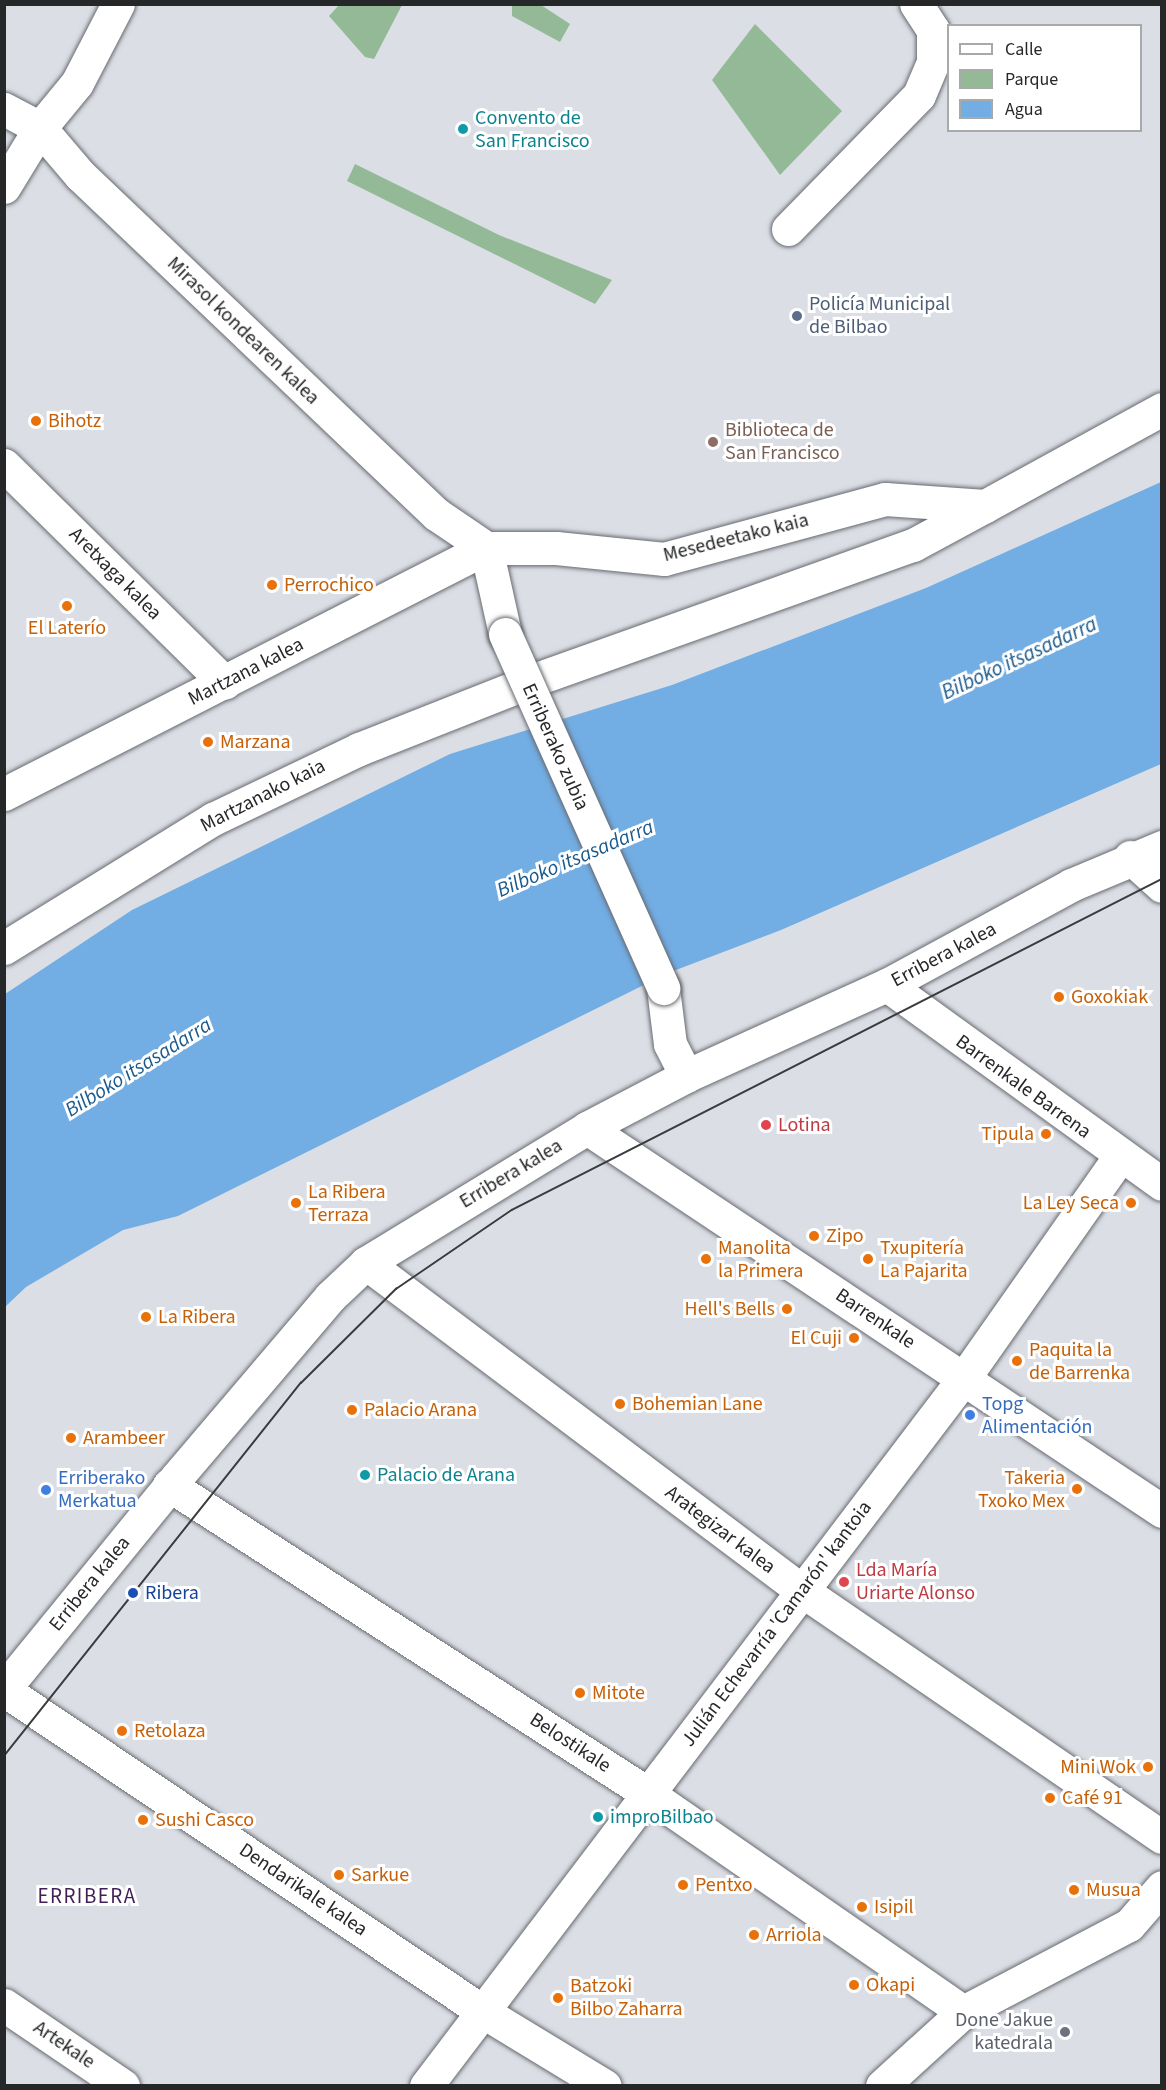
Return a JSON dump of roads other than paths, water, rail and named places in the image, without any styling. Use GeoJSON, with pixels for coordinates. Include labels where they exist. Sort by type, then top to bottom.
{"type":"FeatureCollection","features":[{"type":"Feature","properties":{"kind":"street"},"geometry":{"type":"LineString","coordinates":[[4,187],[40,129],[77,83],[118,4]]}},
{"type":"Feature","properties":{"kind":"street"},"geometry":{"type":"LineString","coordinates":[[788,229],[919,95],[933,62],[933,30],[916,4]]}},
{"type":"Feature","properties":{"kind":"street","name":"Mirasol kondearen kalea"},"geometry":{"type":"LineString","coordinates":[[4,110],[40,129],[80,175],[436,514],[486,548]]}},
{"type":"Feature","properties":{"kind":"street"},"geometry":{"type":"LineString","coordinates":[[985,506],[1161,409]]}},
{"type":"Feature","properties":{"kind":"street","name":"Aretxaga kalea"},"geometry":{"type":"LineString","coordinates":[[4,465],[225,683]]}},
{"type":"Feature","properties":{"kind":"street","name":"Mesedeetako kaia"},"geometry":{"type":"LineString","coordinates":[[486,548],[556,548],[664,559],[885,499],[985,506]]}},
{"type":"Feature","properties":{"kind":"street","name":"Martzanako kaia"},"geometry":{"type":"LineString","coordinates":[[4,948],[213,819],[358,749],[539,678],[913,544],[985,506]]}},
{"type":"Feature","properties":{"kind":"street","name":"Erriberako zubia"},"geometry":{"type":"LineString","coordinates":[[486,548],[505,634],[663,988],[670,1044],[686,1076]]}},
{"type":"Feature","properties":{"kind":"street","name":"Martzana kalea"},"geometry":{"type":"LineString","coordinates":[[4,794],[486,548]]}},
{"type":"Feature","properties":{"kind":"street","name":"Erribera kalea"},"geometry":{"type":"LineString","coordinates":[[4,1689],[169,1485],[330,1297],[366,1263],[587,1128],[686,1076],[888,985],[1130,857],[1161,847]]}},
{"type":"Feature","properties":{"kind":"street"},"geometry":{"type":"LineString","coordinates":[[1130,857],[1161,886]]}},
{"type":"Feature","properties":{"kind":"street","name":"Barrenkale Barrena"},"geometry":{"type":"LineString","coordinates":[[888,985],[1161,1184]]}},
{"type":"Feature","properties":{"kind":"street","name":"Barrenkale"},"geometry":{"type":"LineString","coordinates":[[587,1128],[1161,1511]]}},
{"type":"Feature","properties":{"kind":"street","name":"Julián Echevarría 'Camarón' kantoia"},"geometry":{"type":"LineString","coordinates":[[426,2085],[485,2013],[801,1590],[964,1378],[1120,1156]]}},
{"type":"Feature","properties":{"kind":"street","name":"Arategizar kalea"},"geometry":{"type":"LineString","coordinates":[[366,1263],[801,1590],[1153,1831]]}},
{"type":"Feature","properties":{"kind":"street","name":"Belostikale"},"geometry":{"type":"LineString","coordinates":[[169,1485],[650,1795],[963,2012]]}},
{"type":"Feature","properties":{"kind":"street","name":"Dendarikale kalea"},"geometry":{"type":"LineString","coordinates":[[4,1689],[485,2013],[605,2085]]}},
{"type":"Feature","properties":{"kind":"street"},"geometry":{"type":"LineString","coordinates":[[882,2085],[963,2012],[1129,1925],[1161,1887]]}},
{"type":"Feature","properties":{"kind":"street","name":"Artekale"},"geometry":{"type":"LineString","coordinates":[[4,2005],[123,2085]]}},
{"type":"Feature","properties":{"kind":"water","name":"Bilboko itsasadarra"},"geometry":{"type":"Polygon","coordinates":[[[1161,482],[1161,764],[781,930],[668,973],[178,1216],[123,1230],[26,1287],[5,1307],[5,994],[132,910],[450,754],[672,685],[926,588],[1161,482]]]}},
{"type":"Feature","properties":{"kind":"tram line"},"geometry":{"type":"LineString","coordinates":[[4,1756],[301,1383],[396,1289],[512,1210],[1162,879]]}},
{"type":"Feature","properties":{"kind":"place","name":"Convento de San Francisco"},"geometry":{"type":"Point","coordinates":[463,129]}},
{"type":"Feature","properties":{"kind":"place","name":"Policía Municipal de Bilbao"},"geometry":{"type":"Point","coordinates":[797,316]}},
{"type":"Feature","properties":{"kind":"place","name":"Bihotz"},"geometry":{"type":"Point","coordinates":[36,421]}},
{"type":"Feature","properties":{"kind":"place","name":"Biblioteca de San Francisco"},"geometry":{"type":"Point","coordinates":[713,442]}},
{"type":"Feature","properties":{"kind":"place","name":"Perrochico"},"geometry":{"type":"Point","coordinates":[272,585]}},
{"type":"Feature","properties":{"kind":"place","name":"El Laterío"},"geometry":{"type":"Point","coordinates":[67,606]}},
{"type":"Feature","properties":{"kind":"place","name":"Marzana"},"geometry":{"type":"Point","coordinates":[208,742]}},
{"type":"Feature","properties":{"kind":"place","name":"Goxokiak"},"geometry":{"type":"Point","coordinates":[1059,997]}},
{"type":"Feature","properties":{"kind":"place","name":"Lotina"},"geometry":{"type":"Point","coordinates":[766,1125]}},
{"type":"Feature","properties":{"kind":"place","name":"Tipula"},"geometry":{"type":"Point","coordinates":[1046,1134]}},
{"type":"Feature","properties":{"kind":"place","name":"La Ribera Terraza"},"geometry":{"type":"Point","coordinates":[296,1203]}},
{"type":"Feature","properties":{"kind":"place","name":"La Ley Seca"},"geometry":{"type":"Point","coordinates":[1131,1203]}},
{"type":"Feature","properties":{"kind":"place","name":"Zipo"},"geometry":{"type":"Point","coordinates":[814,1236]}},
{"type":"Feature","properties":{"kind":"place","name":"Manolita la Primera"},"geometry":{"type":"Point","coordinates":[706,1259]}},
{"type":"Feature","properties":{"kind":"place","name":"Txupitería La Pajarita"},"geometry":{"type":"Point","coordinates":[868,1259]}},
{"type":"Feature","properties":{"kind":"place","name":"Hell's Bells"},"geometry":{"type":"Point","coordinates":[787,1309]}},
{"type":"Feature","properties":{"kind":"place","name":"La Ribera"},"geometry":{"type":"Point","coordinates":[146,1317]}},
{"type":"Feature","properties":{"kind":"place","name":"El Cuji"},"geometry":{"type":"Point","coordinates":[854,1338]}},
{"type":"Feature","properties":{"kind":"place","name":"Paquita la de Barrenka"},"geometry":{"type":"Point","coordinates":[1017,1361]}},
{"type":"Feature","properties":{"kind":"place","name":"Bohemian Lane"},"geometry":{"type":"Point","coordinates":[620,1404]}},
{"type":"Feature","properties":{"kind":"place","name":"Palacio Arana"},"geometry":{"type":"Point","coordinates":[352,1410]}},
{"type":"Feature","properties":{"kind":"place","name":"Topg Alimentación"},"geometry":{"type":"Point","coordinates":[970,1415]}},
{"type":"Feature","properties":{"kind":"place","name":"Arambeer"},"geometry":{"type":"Point","coordinates":[71,1438]}},
{"type":"Feature","properties":{"kind":"place","name":"Palacio de Arana"},"geometry":{"type":"Point","coordinates":[365,1475]}},
{"type":"Feature","properties":{"kind":"place","name":"Takeria Txoko Mex"},"geometry":{"type":"Point","coordinates":[1077,1489]}},
{"type":"Feature","properties":{"kind":"place","name":"Erriberako Merkatua"},"geometry":{"type":"Point","coordinates":[46,1490]}},
{"type":"Feature","properties":{"kind":"place","name":"Lda María Uriarte Alonso"},"geometry":{"type":"Point","coordinates":[844,1582]}},
{"type":"Feature","properties":{"kind":"place","name":"Ribera"},"geometry":{"type":"Point","coordinates":[133,1593]}},
{"type":"Feature","properties":{"kind":"place","name":"Mitote"},"geometry":{"type":"Point","coordinates":[580,1693]}},
{"type":"Feature","properties":{"kind":"place","name":"Retolaza"},"geometry":{"type":"Point","coordinates":[122,1731]}},
{"type":"Feature","properties":{"kind":"place","name":"Mini Wok"},"geometry":{"type":"Point","coordinates":[1148,1767]}},
{"type":"Feature","properties":{"kind":"place","name":"Café 91"},"geometry":{"type":"Point","coordinates":[1050,1798]}},
{"type":"Feature","properties":{"kind":"place","name":"improBilbao"},"geometry":{"type":"Point","coordinates":[598,1817]}},
{"type":"Feature","properties":{"kind":"place","name":"Sushi Casco"},"geometry":{"type":"Point","coordinates":[143,1820]}},
{"type":"Feature","properties":{"kind":"place","name":"Sarkue"},"geometry":{"type":"Point","coordinates":[339,1875]}},
{"type":"Feature","properties":{"kind":"place","name":"Pentxo"},"geometry":{"type":"Point","coordinates":[683,1885]}},
{"type":"Feature","properties":{"kind":"place","name":"Musua"},"geometry":{"type":"Point","coordinates":[1074,1890]}},
{"type":"Feature","properties":{"kind":"place","name":"Isipil"},"geometry":{"type":"Point","coordinates":[862,1907]}},
{"type":"Feature","properties":{"kind":"place","name":"Arriola"},"geometry":{"type":"Point","coordinates":[754,1935]}},
{"type":"Feature","properties":{"kind":"place","name":"Okapi"},"geometry":{"type":"Point","coordinates":[854,1985]}},
{"type":"Feature","properties":{"kind":"place","name":"Batzoki Bilbo Zaharra"},"geometry":{"type":"Point","coordinates":[558,1998]}},
{"type":"Feature","properties":{"kind":"place","name":"Done Jakue katedrala"},"geometry":{"type":"Point","coordinates":[1065,2032]}},
{"type":"Feature","properties":{"kind":"district","name":"ERRIBERA"},"geometry":{"type":"Point","coordinates":[87,1896]}}]}
